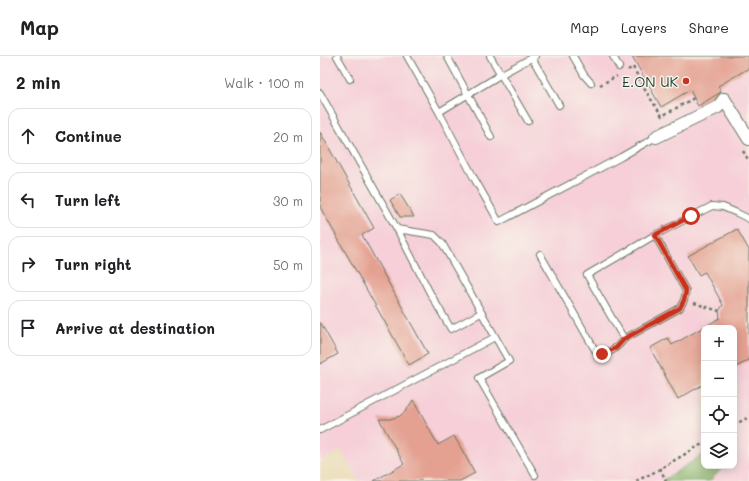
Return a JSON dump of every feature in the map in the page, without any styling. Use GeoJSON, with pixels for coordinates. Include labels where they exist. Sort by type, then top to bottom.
{"type":"FeatureCollection","features":[{"type":"Feature","properties":{"kind":"street"},"geometry":{"type":"LineString","coordinates":[[656,136],[718,107],[724,99],[749,139]]}},
{"type":"Feature","properties":{"kind":"lane"},"geometry":{"type":"LineString","coordinates":[[337,56],[350,79]]}},
{"type":"Feature","properties":{"kind":"lane"},"geometry":{"type":"LineString","coordinates":[[406,56],[439,112],[499,222],[621,157],[656,136]]}},
{"type":"Feature","properties":{"kind":"lane"},"geometry":{"type":"LineString","coordinates":[[447,56],[491,136]]}},
{"type":"Feature","properties":{"kind":"lane"},"geometry":{"type":"LineString","coordinates":[[490,56],[528,121]]}},
{"type":"Feature","properties":{"kind":"lane"},"geometry":{"type":"LineString","coordinates":[[573,56],[584,75],[591,83]]}},
{"type":"Feature","properties":{"kind":"lane"},"geometry":{"type":"LineString","coordinates":[[613,56],[619,67]]}},
{"type":"Feature","properties":{"kind":"lane"},"geometry":{"type":"LineString","coordinates":[[439,112],[500,74],[532,57],[559,105]]}},
{"type":"Feature","properties":{"kind":"lane"},"geometry":{"type":"LineString","coordinates":[[320,93],[397,229],[451,330],[481,313]]}},
{"type":"Feature","properties":{"kind":"lane"},"geometry":{"type":"LineString","coordinates":[[624,339],[587,274],[655,235],[712,206],[723,208],[749,219]]}},
{"type":"Feature","properties":{"kind":"lane"},"geometry":{"type":"LineString","coordinates":[[397,229],[434,236],[442,243],[509,361],[479,378],[535,475]]}},
{"type":"Feature","properties":{"kind":"lane"},"geometry":{"type":"LineString","coordinates":[[540,254],[595,350],[598,353],[605,353],[616,348],[624,339],[680,308],[684,300],[686,291],[655,235]]}},
{"type":"Feature","properties":{"kind":"lane"},"geometry":{"type":"LineString","coordinates":[[320,430],[495,337]]}},
{"type":"Feature","properties":{"kind":"path"},"geometry":{"type":"LineString","coordinates":[[633,67],[645,90],[662,116],[694,98]]}},
{"type":"Feature","properties":{"kind":"path"},"geometry":{"type":"LineString","coordinates":[[684,300],[719,311]]}},
{"type":"Feature","properties":{"kind":"path"},"geometry":{"type":"LineString","coordinates":[[737,424],[749,417]]}},
{"type":"Feature","properties":{"kind":"path"},"geometry":{"type":"LineString","coordinates":[[636,481],[701,445]]}},
{"type":"Feature","properties":{"kind":"path"},"geometry":{"type":"LineString","coordinates":[[660,468],[666,481]]}},
{"type":"Feature","properties":{"kind":"shaded area"},"geometry":{"type":"Polygon","coordinates":[[[320,56],[749,56],[749,481],[360,481],[340,450],[320,462],[320,56]]]}},
{"type":"Feature","properties":{"kind":"green space"},"geometry":{"type":"Polygon","coordinates":[[[701,456],[701,469],[721,469],[710,481],[662,481],[701,456]]]}},
{"type":"Feature","properties":{"kind":"building","name":"E.ON UK"},"geometry":{"type":"Polygon","coordinates":[[[632,56],[749,56],[749,68],[718,86],[721,92],[698,106],[690,90],[661,107],[632,56]]]}},
{"type":"Feature","properties":{"kind":"building"},"geometry":{"type":"Polygon","coordinates":[[[320,132],[374,228],[362,235],[428,354],[409,365],[320,207],[320,132]]]}},
{"type":"Feature","properties":{"kind":"building"},"geometry":{"type":"Polygon","coordinates":[[[400,194],[414,217],[400,217],[390,200],[400,194]]]}},
{"type":"Feature","properties":{"kind":"building"},"geometry":{"type":"Polygon","coordinates":[[[737,229],[749,250],[749,360],[737,366],[737,325],[708,325],[720,318],[719,311],[723,305],[705,272],[699,275],[688,256],[737,229]]]}},
{"type":"Feature","properties":{"kind":"building"},"geometry":{"type":"Polygon","coordinates":[[[320,322],[338,354],[320,364],[320,322]]]}},
{"type":"Feature","properties":{"kind":"building"},"geometry":{"type":"Polygon","coordinates":[[[701,329],[701,386],[678,399],[650,348],[668,338],[672,345],[701,329]]]}},
{"type":"Feature","properties":{"kind":"building"},"geometry":{"type":"Polygon","coordinates":[[[413,400],[438,445],[454,436],[475,473],[460,481],[374,481],[404,464],[379,419],[390,419],[400,416],[406,411],[413,400]]]}},
{"type":"Feature","properties":{"kind":"place","name":"E.ON UK"},"geometry":{"type":"Point","coordinates":[686,81]}},
{"type":"Feature","properties":{"kind":"route"},"geometry":{"type":"LineString","coordinates":[[602,354],[616,348],[624,339],[680,308],[686,291],[655,235],[691,216]]}}]}
